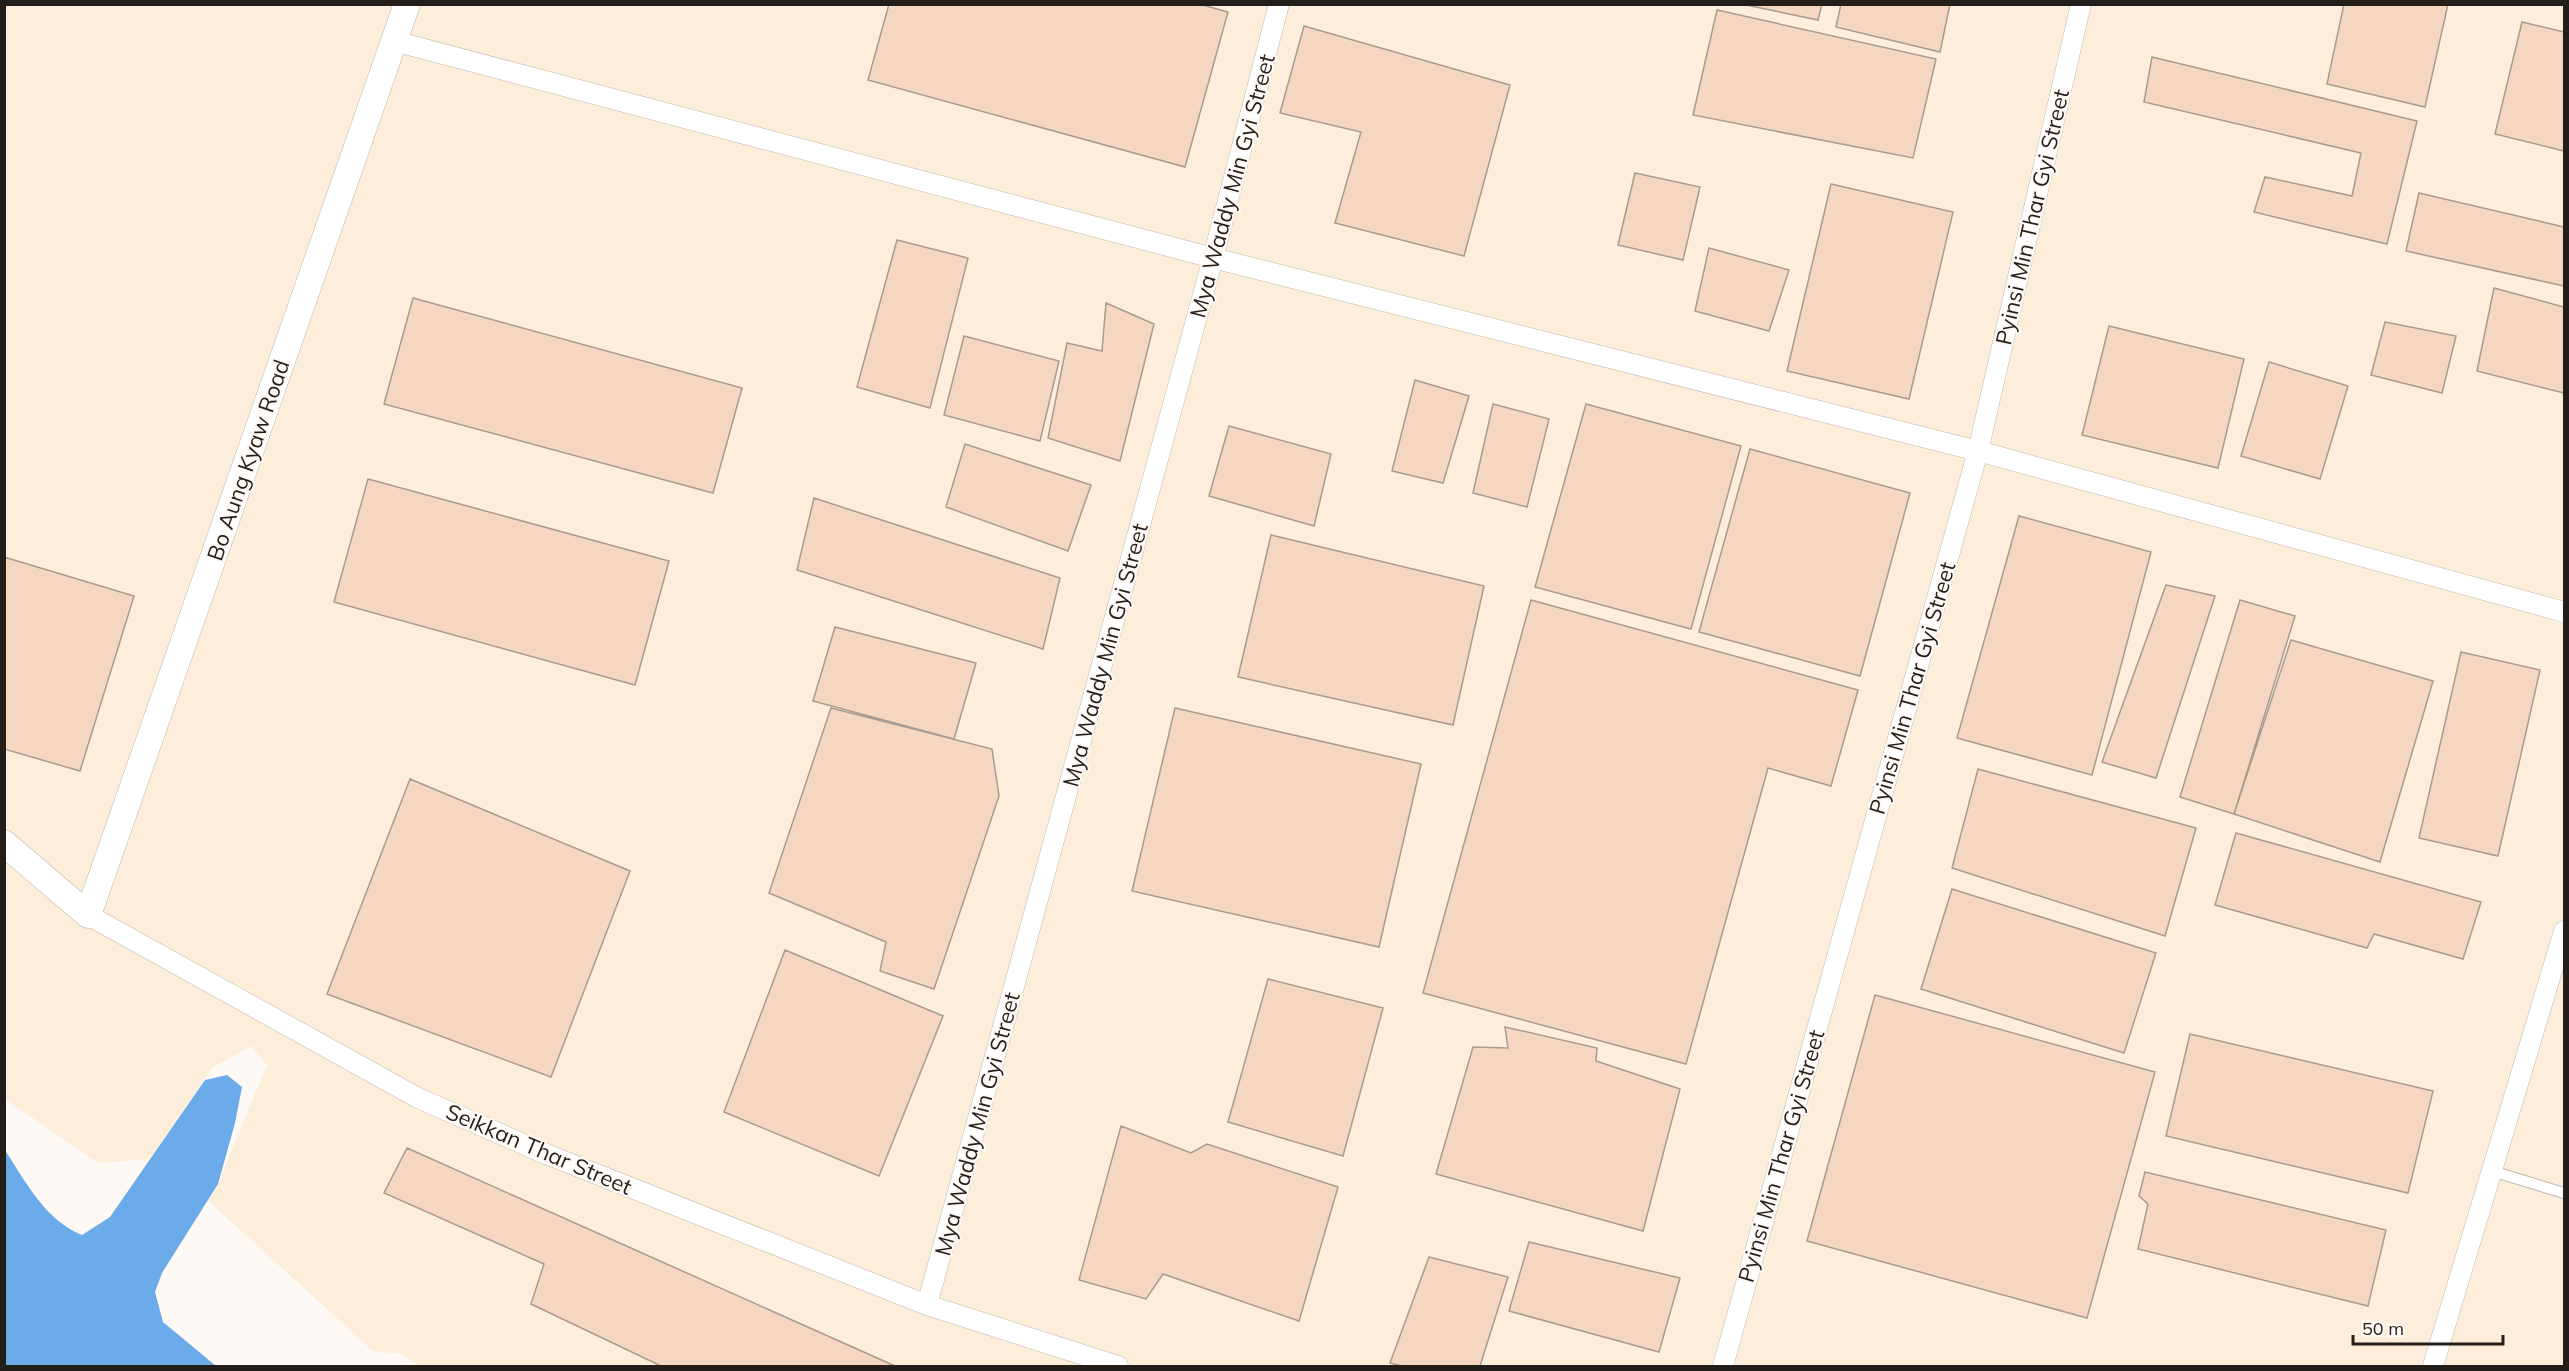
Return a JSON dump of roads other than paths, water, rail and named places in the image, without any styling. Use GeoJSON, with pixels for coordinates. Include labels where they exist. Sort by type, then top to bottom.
{"type":"FeatureCollection","features":[{"type":"Feature","properties":{"kind":"street","name":"Bo Aung Kyaw Road"},"geometry":{"type":"LineString","coordinates":[[88,915],[407,4]]}},
{"type":"Feature","properties":{"kind":"street","name":"Mya Waddy Min Gyi Street"},"geometry":{"type":"LineString","coordinates":[[927,1305],[1213,258],[1279,4]]}},
{"type":"Feature","properties":{"kind":"street","name":"Pyinsi Min Thar Gyi Street"},"geometry":{"type":"LineString","coordinates":[[1723,1366],[1978,451],[2081,4]]}},
{"type":"Feature","properties":{"kind":"street"},"geometry":{"type":"LineString","coordinates":[[394,41],[1213,258],[1978,451],[2565,612]]}},
{"type":"Feature","properties":{"kind":"street","name":"Seikkan Thar Street"},"geometry":{"type":"LineString","coordinates":[[4,843],[88,915],[418,1098],[546,1154],[927,1305],[1118,1366]]}},
{"type":"Feature","properties":{"kind":"street"},"geometry":{"type":"LineString","coordinates":[[2433,1366],[2565,931]]}},
{"type":"Feature","properties":{"kind":"lane"},"geometry":{"type":"LineString","coordinates":[[2492,1171],[2565,1193]]}},
{"type":"Feature","properties":{"kind":"water"},"geometry":{"type":"Polygon","coordinates":[[[227,1075],[242,1087],[235,1123],[218,1184],[162,1273],[155,1292],[163,1322],[216,1366],[5,1366],[5,1150],[47,1210],[69,1229],[82,1235],[110,1217],[205,1080],[227,1075]]]}}]}
